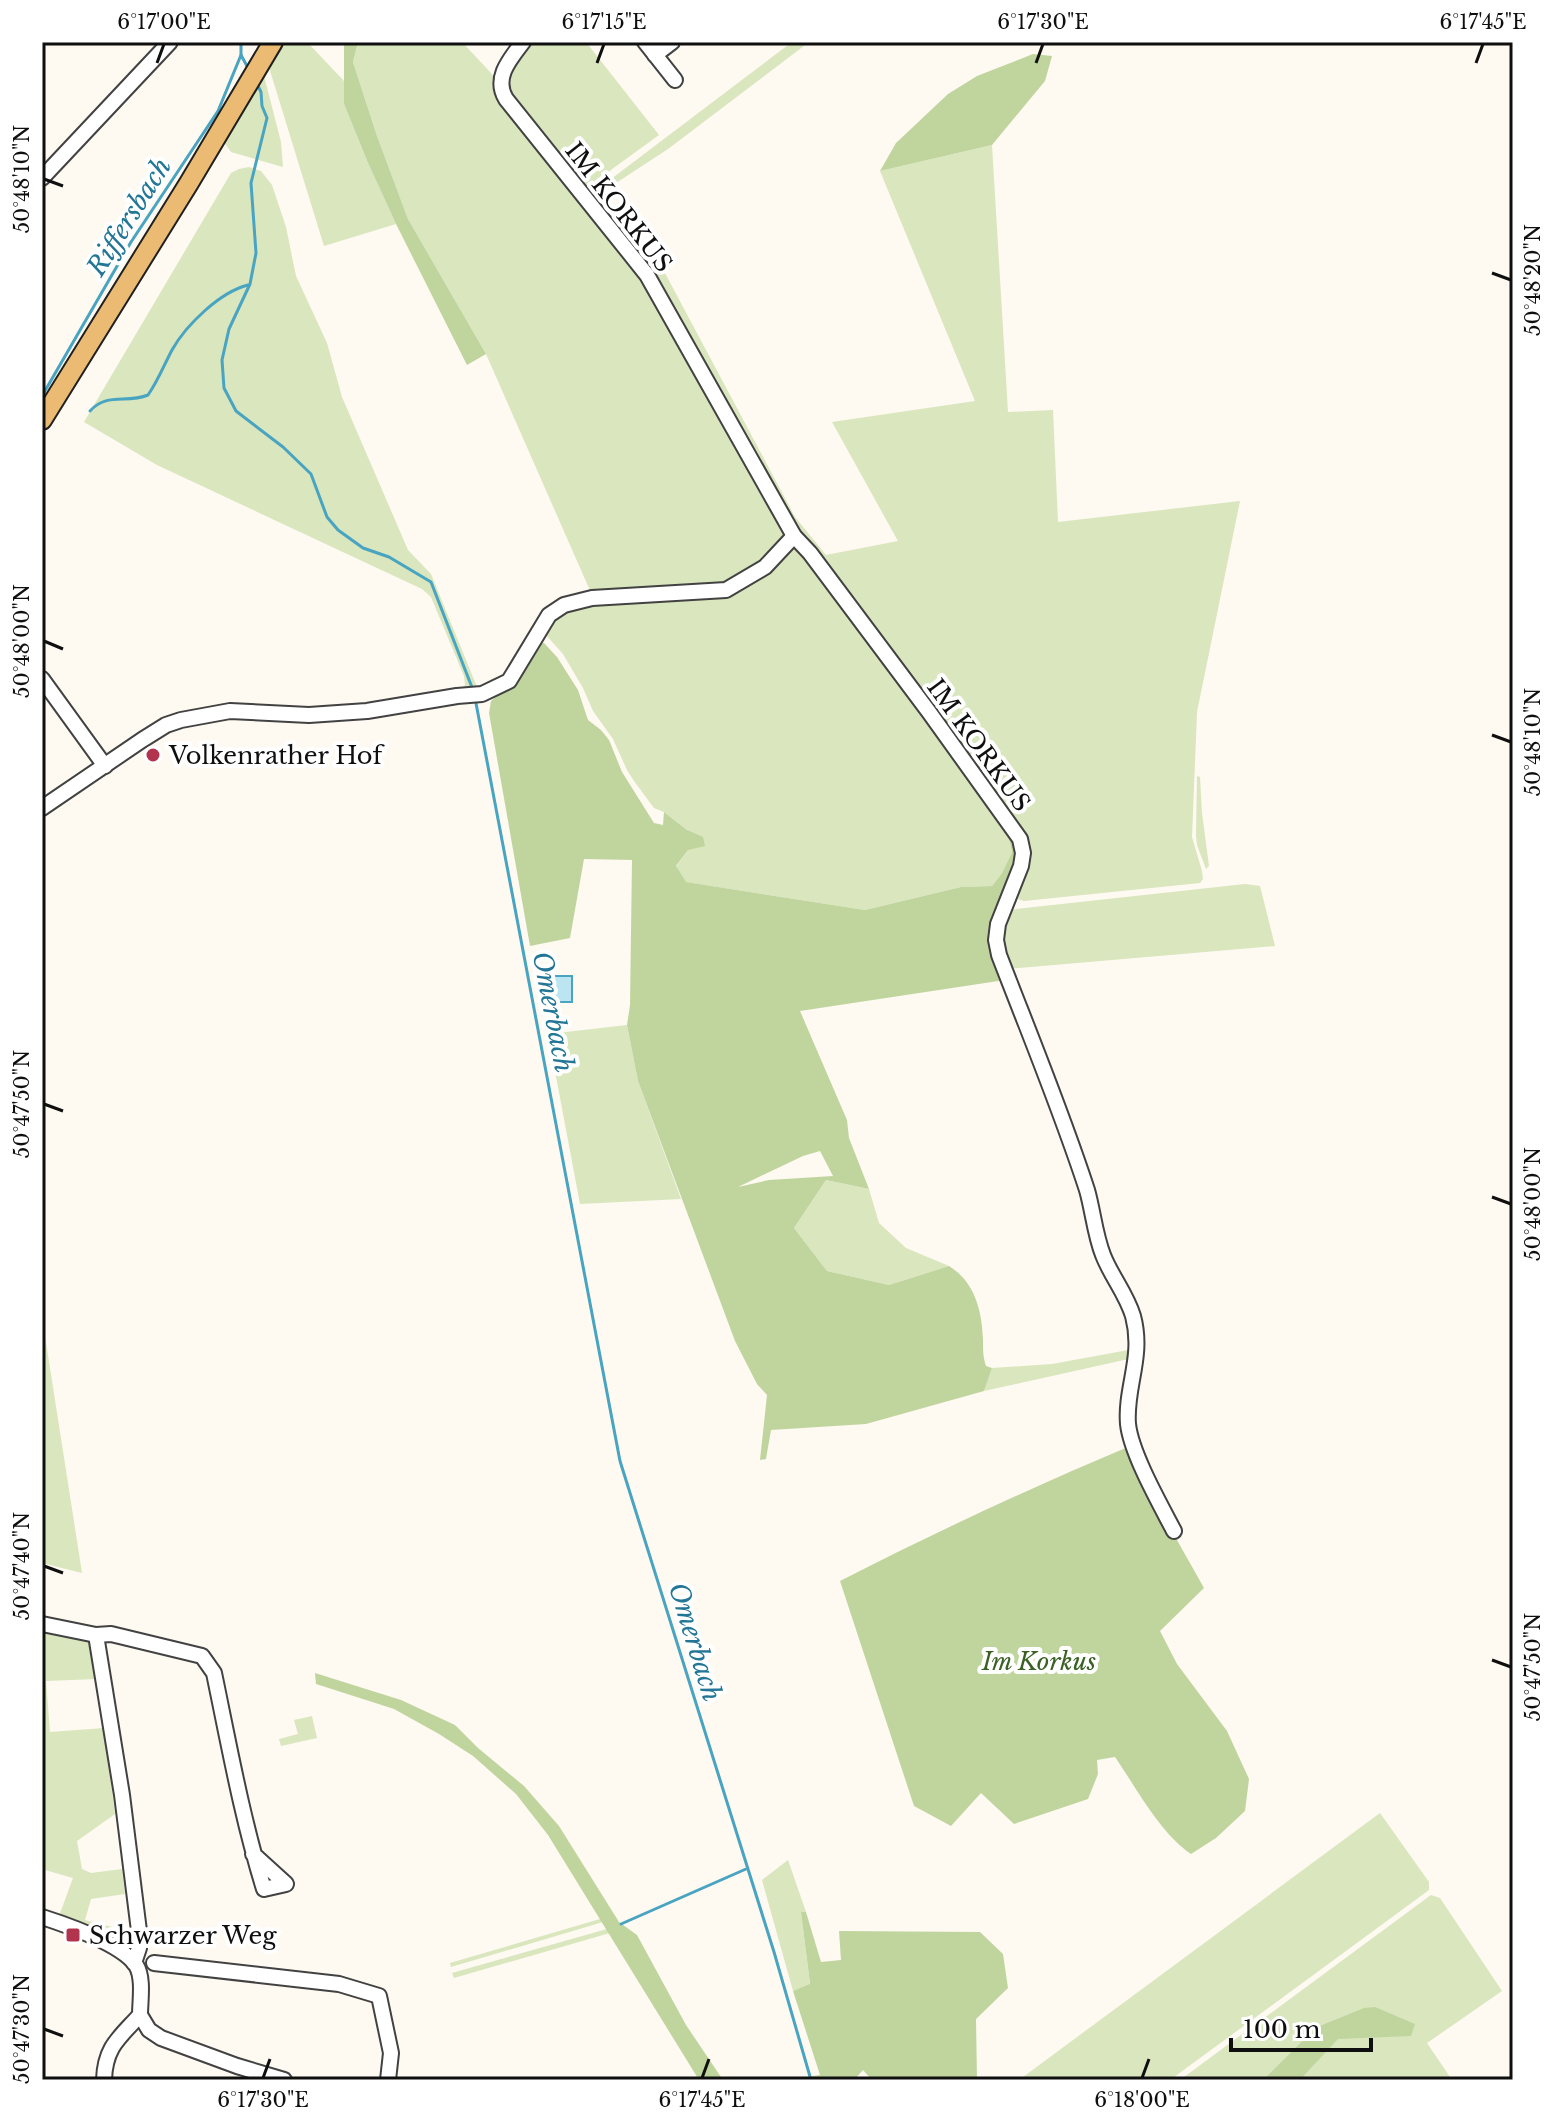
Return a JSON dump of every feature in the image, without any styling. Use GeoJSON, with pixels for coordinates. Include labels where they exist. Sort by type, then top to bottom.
{"type":"FeatureCollection","features":[{"type":"Feature","properties":{"kind":"main road"},"geometry":{"type":"LineString","coordinates":[[42,420],[273,42]]}},
{"type":"Feature","properties":{"kind":"street"},"geometry":{"type":"LineString","coordinates":[[42,178],[170,42]]}},
{"type":"Feature","properties":{"kind":"street","name":"IM KORKUS"},"geometry":{"type":"LineString","coordinates":[[523,42],[511,57],[500,84],[506,99],[656,288],[794,536],[929,712],[1020,839],[1023,853],[1021,866],[998,924],[996,940],[999,955],[1082,1177],[1103,1255],[1133,1318],[1137,1356],[1128,1409],[1130,1436],[1174,1531]]}},
{"type":"Feature","properties":{"kind":"street"},"geometry":{"type":"LineString","coordinates":[[645,42],[675,80]]}},
{"type":"Feature","properties":{"kind":"street"},"geometry":{"type":"LineString","coordinates":[[655,55],[672,42]]}},
{"type":"Feature","properties":{"kind":"street"},"geometry":{"type":"LineString","coordinates":[[42,808],[166,725],[181,720],[230,711],[309,715],[367,711],[474,695],[509,681],[549,615],[564,605],[592,598],[726,590],[765,567],[794,536]]}},
{"type":"Feature","properties":{"kind":"street"},"geometry":{"type":"LineString","coordinates":[[44,686],[105,766]]}},
{"type":"Feature","properties":{"kind":"street"},"geometry":{"type":"LineString","coordinates":[[42,1624],[96,1635],[111,1634],[202,1656],[214,1673],[253,1854]]}},
{"type":"Feature","properties":{"kind":"street"},"geometry":{"type":"LineString","coordinates":[[96,1635],[122,1795],[139,1931],[139,1948],[134,1963]]}},
{"type":"Feature","properties":{"kind":"street"},"geometry":{"type":"LineString","coordinates":[[42,1917],[75,1928],[112,1946],[134,1963],[139,1975],[140,2015],[149,2030],[161,2038],[284,2080]]}},
{"type":"Feature","properties":{"kind":"street"},"geometry":{"type":"LineString","coordinates":[[154,1963],[339,1984],[379,1996],[391,2053],[388,2080]]}},
{"type":"Feature","properties":{"kind":"street"},"geometry":{"type":"LineString","coordinates":[[104,2080],[104,2062],[111,2047],[140,2015]]}},
{"type":"Feature","properties":{"kind":"green space"},"geometry":{"type":"Polygon","coordinates":[[[280,42],[307,42],[344,81],[344,104],[396,224],[324,246],[268,64],[280,42]]]}},
{"type":"Feature","properties":{"kind":"green space"},"geometry":{"type":"Polygon","coordinates":[[[344,42],[358,42],[353,62],[408,219],[486,354],[467,365],[396,224],[344,104],[344,42]]]}},
{"type":"Feature","properties":{"kind":"green space"},"geometry":{"type":"Polygon","coordinates":[[[358,42],[462,42],[491,73],[646,281],[784,524],[786,535],[764,566],[728,585],[592,595],[486,354],[408,219],[353,62],[358,42]]]}},
{"type":"Feature","properties":{"kind":"green space"},"geometry":{"type":"Polygon","coordinates":[[[526,42],[586,42],[659,135],[586,188],[509,98],[506,72],[526,42]]]}},
{"type":"Feature","properties":{"kind":"green space"},"geometry":{"type":"Polygon","coordinates":[[[792,42],[809,42],[668,149],[593,198],[590,195],[792,42]]]}},
{"type":"Feature","properties":{"kind":"green space"},"geometry":{"type":"Polygon","coordinates":[[[1033,54],[1052,56],[1045,81],[992,145],[880,171],[896,143],[948,94],[977,76],[1033,54]]]}},
{"type":"Feature","properties":{"kind":"green space"},"geometry":{"type":"Polygon","coordinates":[[[263,72],[281,142],[283,167],[231,152],[224,142],[263,72]]]}},
{"type":"Feature","properties":{"kind":"green space"},"geometry":{"type":"Polygon","coordinates":[[[992,145],[1008,412],[1053,410],[1058,522],[1240,501],[1197,712],[1192,837],[1202,871],[1200,883],[1024,901],[1018,899],[1016,892],[1029,853],[798,533],[655,276],[658,260],[795,517],[826,555],[898,541],[832,422],[975,401],[880,171],[992,145]]]}},
{"type":"Feature","properties":{"kind":"green space"},"geometry":{"type":"Polygon","coordinates":[[[249,167],[261,171],[272,185],[286,227],[296,276],[327,343],[342,397],[408,550],[431,574],[477,687],[475,691],[458,692],[465,685],[464,676],[431,597],[422,589],[157,465],[84,422],[231,173],[249,167]]]}},
{"type":"Feature","properties":{"kind":"green space"},"geometry":{"type":"Polygon","coordinates":[[[800,548],[1006,825],[1012,852],[992,886],[961,887],[865,910],[685,882],[676,867],[688,850],[687,830],[654,808],[634,781],[563,654],[544,630],[565,608],[593,602],[702,595],[789,549],[800,548]]]}},
{"type":"Feature","properties":{"kind":"green space"},"geometry":{"type":"Polygon","coordinates":[[[537,642],[544,643],[578,690],[588,720],[609,740],[622,772],[654,823],[663,825],[664,812],[687,830],[703,837],[705,846],[688,850],[676,866],[686,882],[865,910],[961,887],[992,886],[1012,852],[1006,825],[1019,854],[995,923],[1005,980],[800,1011],[847,1120],[849,1138],[869,1189],[826,1180],[794,1228],[827,1271],[889,1285],[949,1266],[958,1273],[971,1289],[981,1318],[985,1363],[992,1368],[984,1391],[866,1424],[771,1430],[766,1459],[760,1460],[767,1395],[757,1384],[735,1341],[638,1081],[627,1025],[632,860],[584,859],[570,938],[530,946],[489,713],[491,701],[512,683],[537,642]],[[820,1151],[738,1187],[769,1180],[833,1176],[820,1151]]]}},
{"type":"Feature","properties":{"kind":"green space"},"geometry":{"type":"Polygon","coordinates":[[[1197,776],[1200,777],[1209,866],[1206,869],[1196,836],[1197,776]]]}},
{"type":"Feature","properties":{"kind":"green space"},"geometry":{"type":"Polygon","coordinates":[[[1245,884],[1260,886],[1275,946],[1006,969],[1000,940],[1008,910],[1245,884]]]}},
{"type":"Feature","properties":{"kind":"green space"},"geometry":{"type":"Polygon","coordinates":[[[627,1025],[638,1081],[681,1199],[580,1204],[548,1034],[627,1025]]]}},
{"type":"Feature","properties":{"kind":"green space"},"geometry":{"type":"Polygon","coordinates":[[[826,1180],[869,1189],[879,1223],[906,1248],[949,1266],[889,1285],[827,1271],[794,1228],[826,1180]]]}},
{"type":"Feature","properties":{"kind":"green space"},"geometry":{"type":"Polygon","coordinates":[[[42,1317],[82,1573],[42,1563],[42,1317]]]}},
{"type":"Feature","properties":{"kind":"green space"},"geometry":{"type":"Polygon","coordinates":[[[1134,1349],[1133,1358],[984,1391],[992,1368],[1052,1364],[1134,1349]]]}},
{"type":"Feature","properties":{"kind":"green space","name":"Im Korkus"},"geometry":{"type":"Polygon","coordinates":[[[1128,1447],[1204,1588],[1160,1631],[1177,1664],[1227,1731],[1249,1779],[1245,1811],[1216,1838],[1191,1854],[1159,1823],[1115,1757],[1097,1760],[1098,1774],[1088,1799],[1014,1824],[981,1793],[951,1826],[914,1806],[840,1581],[982,1511],[1128,1447]]]}},
{"type":"Feature","properties":{"kind":"green space"},"geometry":{"type":"Polygon","coordinates":[[[42,1630],[88,1641],[93,1649],[97,1679],[46,1681],[50,1732],[104,1728],[115,1814],[77,1841],[82,1869],[91,1873],[122,1869],[125,1894],[91,1899],[85,1920],[132,1932],[131,1944],[126,1949],[101,1934],[101,1931],[59,1916],[73,1878],[45,1870],[42,1853],[42,1630]]]}},
{"type":"Feature","properties":{"kind":"green space"},"geometry":{"type":"Polygon","coordinates":[[[315,1673],[401,1700],[455,1725],[524,1786],[559,1826],[619,1922],[637,1935],[686,2025],[723,2080],[699,2080],[548,1835],[516,1794],[473,1756],[439,1734],[394,1709],[316,1684],[315,1673]]]}},
{"type":"Feature","properties":{"kind":"green space"},"geometry":{"type":"Polygon","coordinates":[[[312,1716],[317,1738],[281,1746],[279,1739],[298,1734],[294,1720],[312,1716]]]}},
{"type":"Feature","properties":{"kind":"green space"},"geometry":{"type":"Polygon","coordinates":[[[1380,1813],[1429,1882],[1429,1890],[1170,2080],[1019,2080],[1380,1813]]]}},
{"type":"Feature","properties":{"kind":"green space"},"geometry":{"type":"Polygon","coordinates":[[[788,1860],[806,1912],[801,1912],[810,1985],[793,1991],[762,1880],[788,1860]]]}},
{"type":"Feature","properties":{"kind":"green space"},"geometry":{"type":"Polygon","coordinates":[[[1431,1895],[1440,1898],[1502,1991],[1427,2043],[1452,2080],[1300,2080],[1338,2038],[1315,2028],[1263,2080],[1180,2080],[1431,1895]]]}},
{"type":"Feature","properties":{"kind":"green space"},"geometry":{"type":"Polygon","coordinates":[[[801,1912],[806,1912],[821,1962],[841,1960],[839,1931],[980,1932],[1003,1954],[1008,1988],[976,2019],[977,2080],[872,2080],[863,2070],[854,2080],[808,2080],[807,2077],[820,2075],[793,1991],[810,1984],[801,1912]]]}},
{"type":"Feature","properties":{"kind":"green space"},"geometry":{"type":"Polygon","coordinates":[[[600,1919],[603,1922],[451,1967],[450,1963],[600,1919]]]}},
{"type":"Feature","properties":{"kind":"green space"},"geometry":{"type":"Polygon","coordinates":[[[607,1929],[610,1933],[454,1978],[452,1973],[607,1929]]]}},
{"type":"Feature","properties":{"kind":"green space"},"geometry":{"type":"Polygon","coordinates":[[[1375,2007],[1415,2024],[1411,2036],[1338,2039],[1300,2080],[1263,2080],[1315,2028],[1364,2008],[1375,2007]]]}},
{"type":"Feature","properties":{"kind":"water"},"geometry":{"type":"Polygon","coordinates":[[[552,976],[572,976],[572,1002],[553,1002],[552,976]]]}},
{"type":"Feature","properties":{"kind":"waterway","name":"Omerbach"},"geometry":{"type":"LineString","coordinates":[[241,42],[241,55],[248,68]]}},
{"type":"Feature","properties":{"kind":"waterway","name":"Riffersbach"},"geometry":{"type":"LineString","coordinates":[[42,396],[131,242],[218,111],[241,55]]}},
{"type":"Feature","properties":{"kind":"waterway","name":"Omerbach"},"geometry":{"type":"LineString","coordinates":[[256,82],[267,118],[251,183],[256,253],[250,284],[229,329],[222,360],[224,388],[236,411],[283,447],[311,474],[327,517],[338,530],[363,548],[389,557],[431,582],[473,690]]}},
{"type":"Feature","properties":{"kind":"waterway"},"geometry":{"type":"LineString","coordinates":[[90,411],[110,400],[148,395],[172,350],[195,320],[215,302],[248,285]]}},
{"type":"Feature","properties":{"kind":"waterway","name":"Omerbach"},"geometry":{"type":"LineString","coordinates":[[475,698],[620,1461],[811,2080]]}},
{"type":"Feature","properties":{"kind":"waterway"},"geometry":{"type":"LineString","coordinates":[[621,1924],[746,1869]]}},
{"type":"Feature","properties":{"kind":"place","name":"Volkenrather Hof"},"geometry":{"type":"Point","coordinates":[153,755]}},
{"type":"Feature","properties":{"kind":"place","name":"Schwarzer Weg"},"geometry":{"type":"Point","coordinates":[73,1935]}}]}
